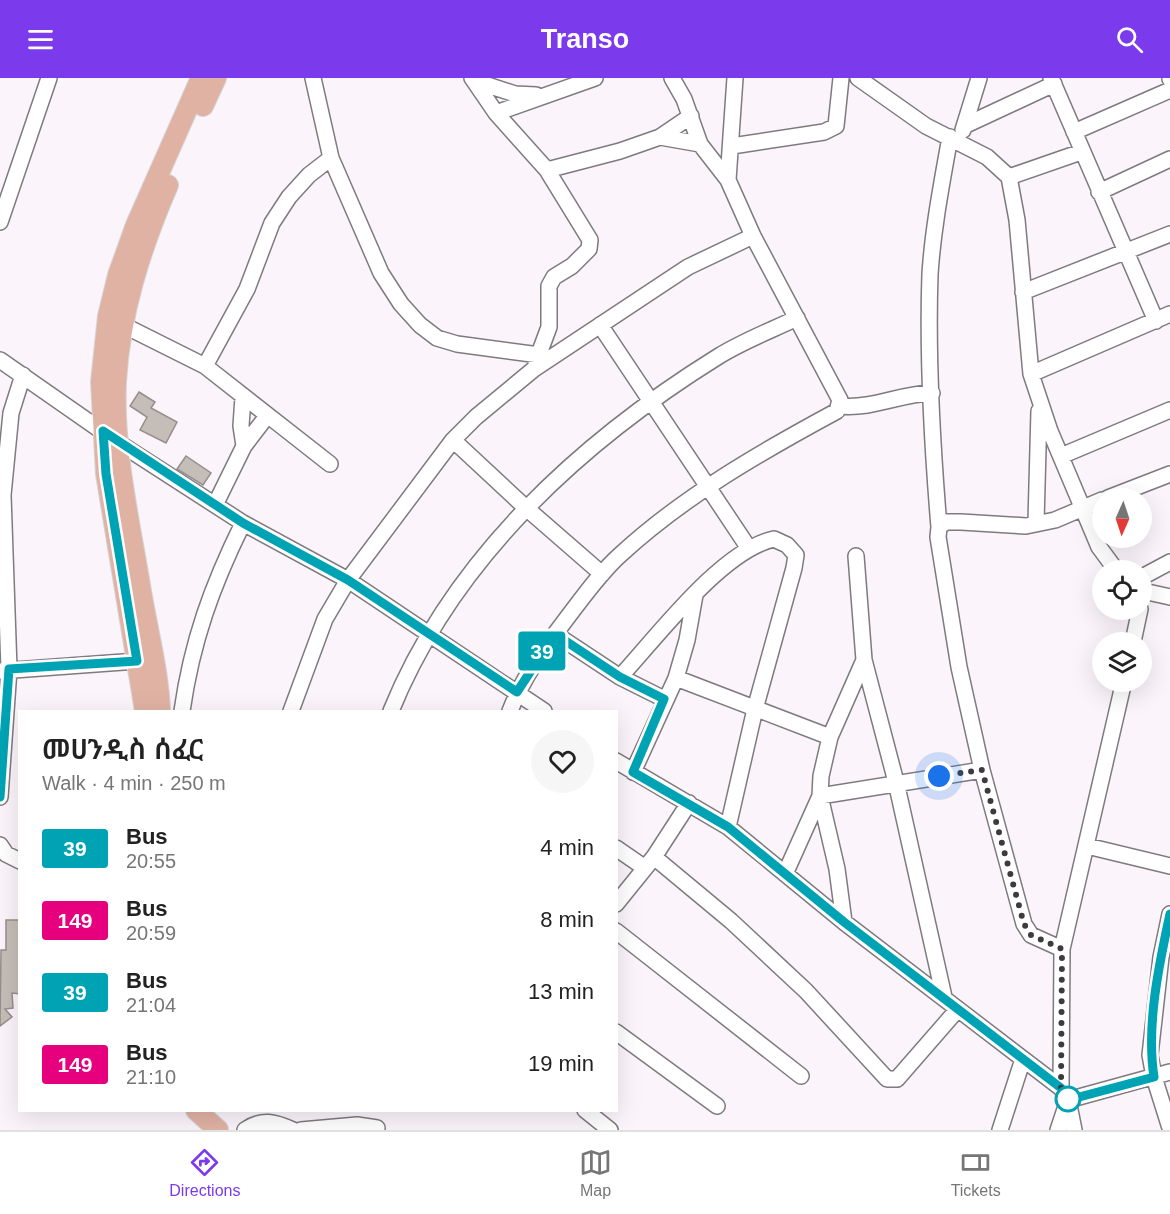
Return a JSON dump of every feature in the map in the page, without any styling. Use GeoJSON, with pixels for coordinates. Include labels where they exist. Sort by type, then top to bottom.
{"type":"FeatureCollection","features":[{"type":"Feature","properties":{"kind":"main road"},"geometry":{"type":"LineString","coordinates":[[146,710],[106,474],[101,382],[108,316],[118,274],[136,225],[201,78]]}},
{"type":"Feature","properties":{"kind":"main road"},"geometry":{"type":"LineString","coordinates":[[160,710],[119,443],[116,383],[123,324],[146,236],[216,78]]}},
{"type":"Feature","properties":{"kind":"main road"},"geometry":{"type":"LineString","coordinates":[[181,1112],[199,1130]]}},
{"type":"Feature","properties":{"kind":"main road"},"geometry":{"type":"LineString","coordinates":[[198,1112],[218,1130]]}},
{"type":"Feature","properties":{"kind":"street"},"geometry":{"type":"LineString","coordinates":[[0,222],[49,78]]}},
{"type":"Feature","properties":{"kind":"street"},"geometry":{"type":"LineString","coordinates":[[313,78],[331,158],[381,273],[401,304],[420,325],[436,338],[536,362]]}},
{"type":"Feature","properties":{"kind":"street"},"geometry":{"type":"LineString","coordinates":[[496,113],[595,78]]}},
{"type":"Feature","properties":{"kind":"street"},"geometry":{"type":"LineString","coordinates":[[510,710],[517,692],[555,634],[602,573],[620,555],[707,488],[766,450],[837,411],[840,406],[840,400],[753,236],[728,180],[700,144],[691,116],[672,78]]}},
{"type":"Feature","properties":{"kind":"street"},"geometry":{"type":"LineString","coordinates":[[728,180],[735,78]]}},
{"type":"Feature","properties":{"kind":"street"},"geometry":{"type":"LineString","coordinates":[[732,146],[824,132],[836,126],[841,78]]}},
{"type":"Feature","properties":{"kind":"street"},"geometry":{"type":"LineString","coordinates":[[858,78],[910,116],[987,157],[1009,177],[1017,220],[1030,374],[1060,456],[1099,548],[1108,560]]}},
{"type":"Feature","properties":{"kind":"street"},"geometry":{"type":"LineString","coordinates":[[966,125],[979,78]]}},
{"type":"Feature","properties":{"kind":"street"},"geometry":{"type":"LineString","coordinates":[[473,80],[496,113],[548,170],[590,240],[589,249],[572,266],[554,276],[549,286],[549,327],[536,362]]}},
{"type":"Feature","properties":{"kind":"street"},"geometry":{"type":"LineString","coordinates":[[473,80],[515,94],[539,96]]}},
{"type":"Feature","properties":{"kind":"street"},"geometry":{"type":"LineString","coordinates":[[1030,374],[1163,317],[1127,253],[1052,81],[966,125],[953,139],[938,202],[930,274],[938,537],[959,667],[982,770],[1024,924],[1031,935],[1062,949]]}},
{"type":"Feature","properties":{"kind":"street"},"geometry":{"type":"LineString","coordinates":[[1074,132],[1170,90]]}},
{"type":"Feature","properties":{"kind":"street"},"geometry":{"type":"LineString","coordinates":[[548,170],[620,151],[660,137],[691,116]]}},
{"type":"Feature","properties":{"kind":"street"},"geometry":{"type":"LineString","coordinates":[[660,137],[700,144]]}},
{"type":"Feature","properties":{"kind":"street"},"geometry":{"type":"LineString","coordinates":[[1009,177],[1081,152]]}},
{"type":"Feature","properties":{"kind":"street"},"geometry":{"type":"LineString","coordinates":[[205,366],[247,289],[272,223],[289,197],[331,158]]}},
{"type":"Feature","properties":{"kind":"street"},"geometry":{"type":"LineString","coordinates":[[1099,192],[1170,159]]}},
{"type":"Feature","properties":{"kind":"street"},"geometry":{"type":"LineString","coordinates":[[1023,292],[1127,253],[1170,234]]}},
{"type":"Feature","properties":{"kind":"street"},"geometry":{"type":"LineString","coordinates":[[291,710],[325,619],[348,580],[453,440],[536,362],[600,325],[688,267],[753,236]]}},
{"type":"Feature","properties":{"kind":"street"},"geometry":{"type":"LineString","coordinates":[[391,710],[429,633],[459,590],[525,507],[570,465],[650,402],[721,354],[797,318]]}},
{"type":"Feature","properties":{"kind":"street"},"geometry":{"type":"LineString","coordinates":[[123,324],[205,366],[330,464]]}},
{"type":"Feature","properties":{"kind":"street"},"geometry":{"type":"LineString","coordinates":[[600,325],[748,547]]}},
{"type":"Feature","properties":{"kind":"street"},"geometry":{"type":"LineString","coordinates":[[0,360],[119,443],[215,505],[243,523],[348,580],[543,710]]}},
{"type":"Feature","properties":{"kind":"street"},"geometry":{"type":"LineString","coordinates":[[0,797],[4,670],[3,495],[11,413],[23,375]]}},
{"type":"Feature","properties":{"kind":"street"},"geometry":{"type":"LineString","coordinates":[[840,406],[860,408],[885,404],[902,396],[932,393]]}},
{"type":"Feature","properties":{"kind":"street"},"geometry":{"type":"LineString","coordinates":[[243,397],[241,426],[244,446]]}},
{"type":"Feature","properties":{"kind":"street"},"geometry":{"type":"LineString","coordinates":[[1036,522],[1039,402]]}},
{"type":"Feature","properties":{"kind":"street"},"geometry":{"type":"LineString","coordinates":[[1060,456],[1170,410]]}},
{"type":"Feature","properties":{"kind":"street"},"geometry":{"type":"LineString","coordinates":[[215,505],[244,446],[267,416]]}},
{"type":"Feature","properties":{"kind":"street"},"geometry":{"type":"LineString","coordinates":[[453,440],[525,507],[602,573]]}},
{"type":"Feature","properties":{"kind":"street"},"geometry":{"type":"LineString","coordinates":[[1134,488],[1170,474]]}},
{"type":"Feature","properties":{"kind":"street"},"geometry":{"type":"LineString","coordinates":[[939,527],[945,522],[1026,526],[1036,522],[1055,520],[1092,504]]}},
{"type":"Feature","properties":{"kind":"street"},"geometry":{"type":"LineString","coordinates":[[182,710],[194,642],[207,603],[243,523]]}},
{"type":"Feature","properties":{"kind":"street"},"geometry":{"type":"LineString","coordinates":[[620,677],[710,578],[748,547],[774,539],[787,545],[796,555],[754,709],[728,827]]}},
{"type":"Feature","properties":{"kind":"street"},"geometry":{"type":"LineString","coordinates":[[856,556],[864,660],[896,782],[944,997]]}},
{"type":"Feature","properties":{"kind":"street"},"geometry":{"type":"LineString","coordinates":[[1152,580],[1170,562]]}},
{"type":"Feature","properties":{"kind":"street"},"geometry":{"type":"LineString","coordinates":[[1152,592],[1170,597]]}},
{"type":"Feature","properties":{"kind":"street"},"geometry":{"type":"LineString","coordinates":[[633,772],[664,699],[676,678],[687,640],[695,595]]}},
{"type":"Feature","properties":{"kind":"street"},"geometry":{"type":"LineString","coordinates":[[555,634],[620,677],[664,699]]}},
{"type":"Feature","properties":{"kind":"street"},"geometry":{"type":"LineString","coordinates":[[844,922],[837,869],[820,796],[821,776],[830,737],[864,660]]}},
{"type":"Feature","properties":{"kind":"street"},"geometry":{"type":"LineString","coordinates":[[4,670],[137,661]]}},
{"type":"Feature","properties":{"kind":"street"},"geometry":{"type":"LineString","coordinates":[[676,678],[830,737]]}},
{"type":"Feature","properties":{"kind":"street"},"geometry":{"type":"LineString","coordinates":[[1058,1130],[1065,1094],[1062,949],[1122,692]]}},
{"type":"Feature","properties":{"kind":"street"},"geometry":{"type":"LineString","coordinates":[[618,761],[728,827],[844,922],[1023,1059],[1065,1094],[1074,1130]]}},
{"type":"Feature","properties":{"kind":"street"},"geometry":{"type":"LineString","coordinates":[[820,796],[982,770]]}},
{"type":"Feature","properties":{"kind":"street"},"geometry":{"type":"LineString","coordinates":[[785,874],[820,796]]}},
{"type":"Feature","properties":{"kind":"street"},"geometry":{"type":"LineString","coordinates":[[618,902],[650,862],[689,803]]}},
{"type":"Feature","properties":{"kind":"street"},"geometry":{"type":"LineString","coordinates":[[0,846],[6,854],[18,860]]}},
{"type":"Feature","properties":{"kind":"street"},"geometry":{"type":"LineString","coordinates":[[1087,846],[1170,866]]}},
{"type":"Feature","properties":{"kind":"street"},"geometry":{"type":"LineString","coordinates":[[618,849],[650,862],[731,921],[806,991],[887,1079],[897,1079],[958,1009]]}},
{"type":"Feature","properties":{"kind":"street"},"geometry":{"type":"LineString","coordinates":[[1170,914],[1161,957],[1150,1055],[1154,1077],[1170,1128]]}},
{"type":"Feature","properties":{"kind":"street"},"geometry":{"type":"LineString","coordinates":[[618,932],[801,1077]]}},
{"type":"Feature","properties":{"kind":"street"},"geometry":{"type":"LineString","coordinates":[[618,1033],[717,1106]]}},
{"type":"Feature","properties":{"kind":"street"},"geometry":{"type":"LineString","coordinates":[[1000,1130],[1023,1059]]}},
{"type":"Feature","properties":{"kind":"street"},"geometry":{"type":"LineString","coordinates":[[1065,1094],[1170,1072]]}},
{"type":"Feature","properties":{"kind":"street"},"geometry":{"type":"LineString","coordinates":[[588,1112],[610,1130]]}},
{"type":"Feature","properties":{"kind":"street"},"geometry":{"type":"LineString","coordinates":[[245,1130],[276,1115],[293,1130]]}},
{"type":"Feature","properties":{"kind":"street"},"geometry":{"type":"LineString","coordinates":[[301,1130],[357,1125],[377,1128]]}},
{"type":"Feature","properties":{"kind":"building"},"geometry":{"type":"Polygon","coordinates":[[[139,392],[155,402],[151,408],[177,422],[166,443],[140,430],[147,417],[130,406],[139,392]]]}},
{"type":"Feature","properties":{"kind":"building"},"geometry":{"type":"Polygon","coordinates":[[[186,456],[211,473],[203,485],[177,469],[186,456]]]}},
{"type":"Feature","properties":{"kind":"building"},"geometry":{"type":"Polygon","coordinates":[[[6,920],[18,920],[18,994],[12,993],[13,1008],[5,1009],[12,1017],[0,1026],[1,950],[6,950],[6,920]]]}},
{"type":"Feature","properties":{"kind":"bus line","name":"39"},"geometry":{"type":"LineString","coordinates":[[0,797],[9,669],[137,661],[106,474],[103,431],[243,523],[348,580],[517,692],[555,634],[620,677],[664,699],[633,772],[728,827],[844,922],[1061,1088],[1068,1100],[1154,1077],[1150,1055],[1161,957],[1170,914]]}},
{"type":"Feature","properties":{"kind":"route"},"geometry":{"type":"LineString","coordinates":[[939,776],[982,770],[1024,924],[1031,935],[1062,949],[1061,1088],[1068,1099]]}}]}
